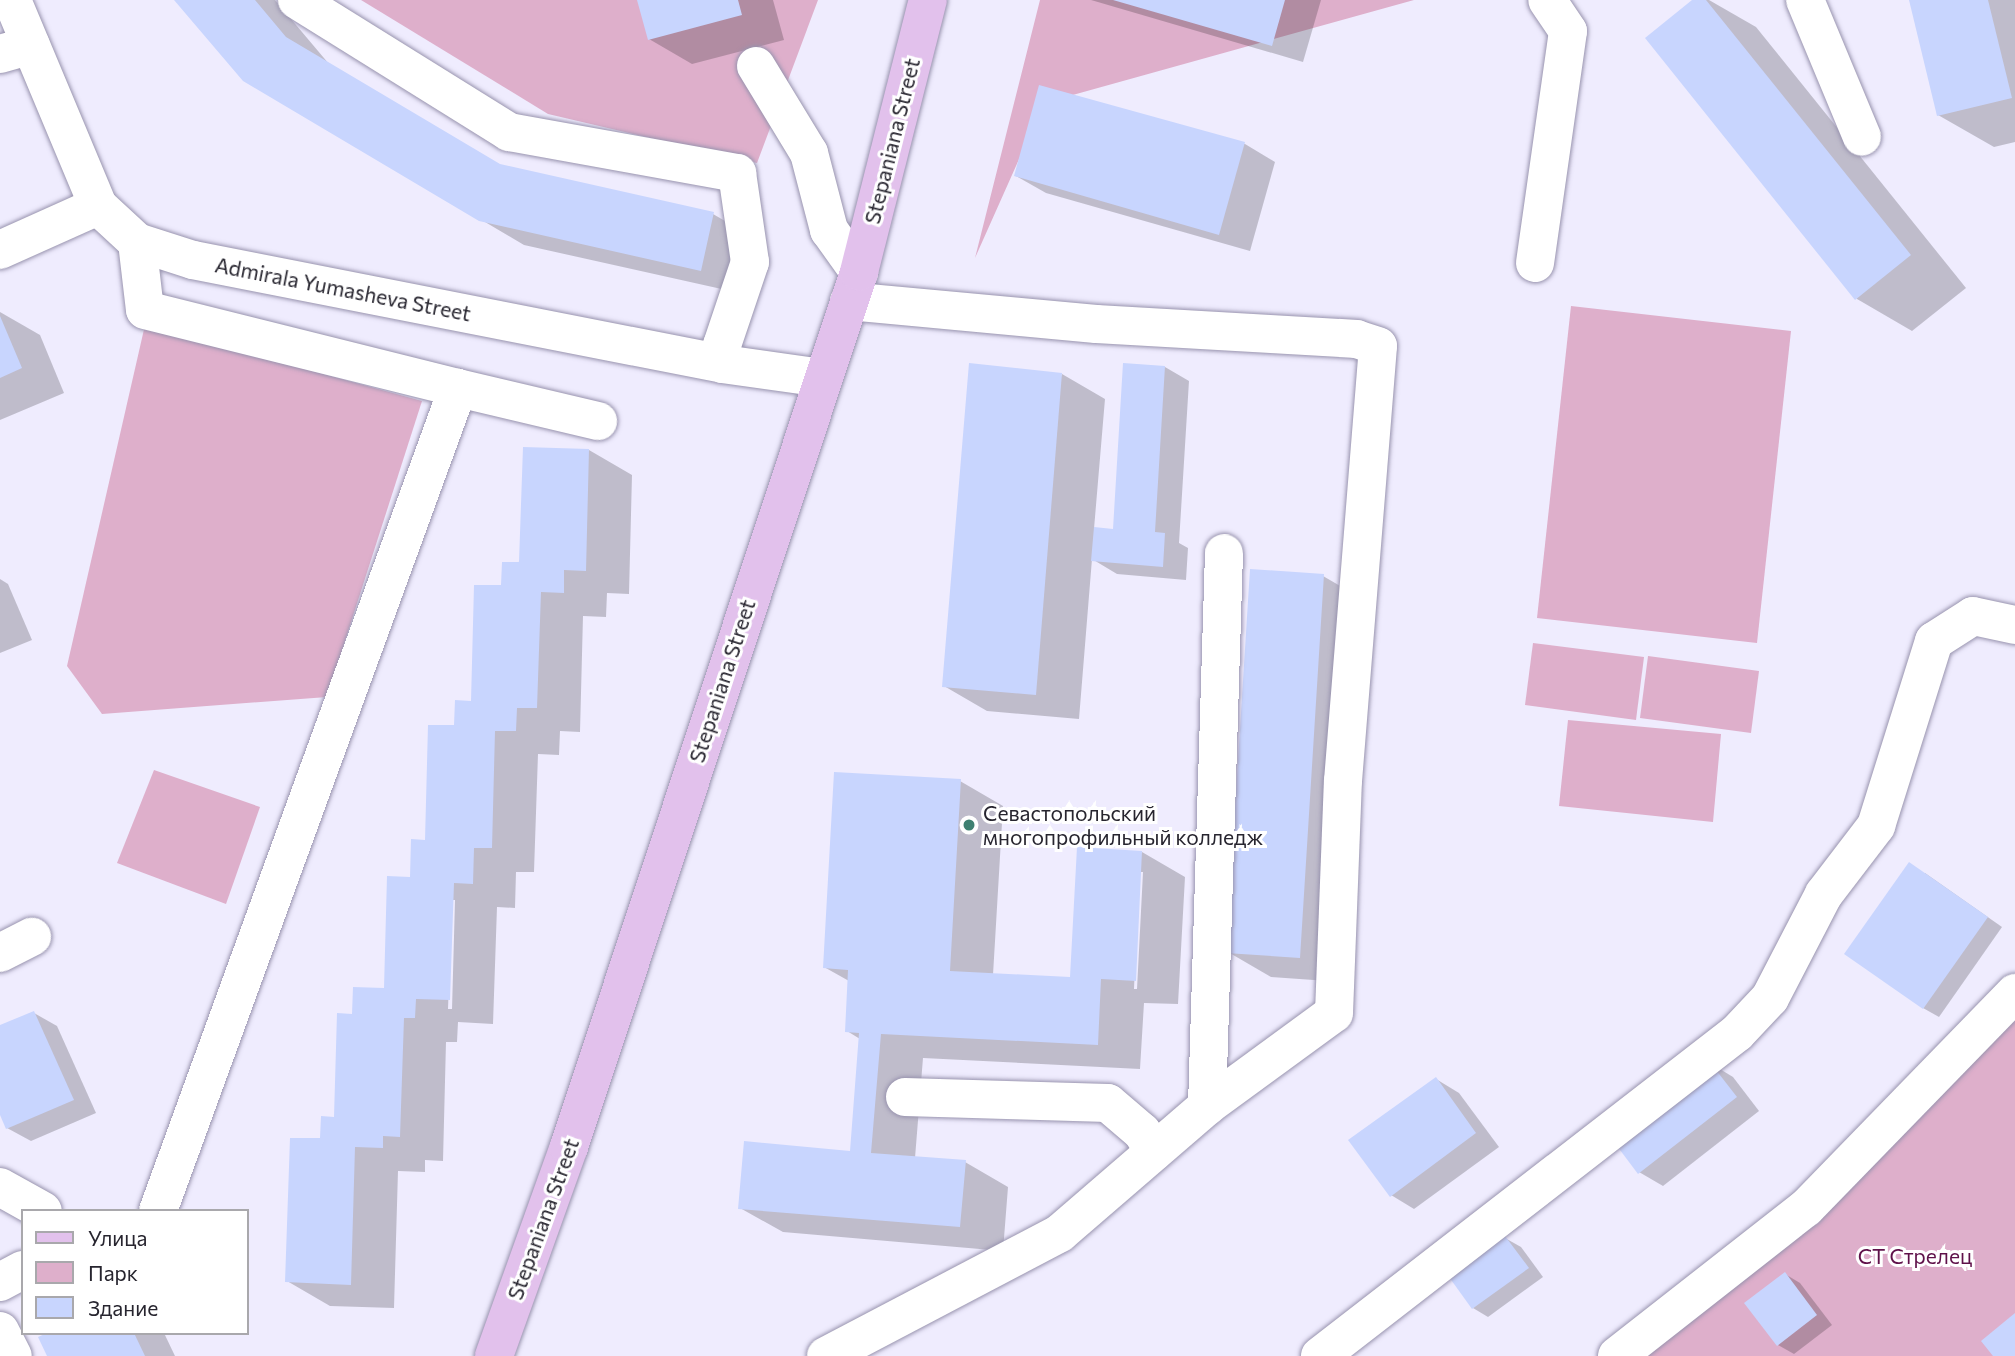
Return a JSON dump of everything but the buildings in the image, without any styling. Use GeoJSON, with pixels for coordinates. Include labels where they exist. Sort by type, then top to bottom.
{"type":"FeatureCollection","features":[{"type":"Feature","properties":{"kind":"main road","name":"Stepaniana Street"},"geometry":{"type":"LineString","coordinates":[[494,1356],[569,1147],[854,286],[928,0]]}},
{"type":"Feature","properties":{"kind":"street","name":"Admirala Yumasheva Street"},"geometry":{"type":"LineString","coordinates":[[12,0],[15,49],[98,206],[137,242],[193,260],[723,364],[822,378]]}},
{"type":"Feature","properties":{"kind":"street"},"geometry":{"type":"LineString","coordinates":[[297,0],[509,132],[737,173],[750,262],[722,345],[723,364]]}},
{"type":"Feature","properties":{"kind":"street"},"geometry":{"type":"LineString","coordinates":[[1535,263],[1568,31],[1547,0]]}},
{"type":"Feature","properties":{"kind":"street"},"geometry":{"type":"LineString","coordinates":[[1805,0],[1862,136]]}},
{"type":"Feature","properties":{"kind":"street"},"geometry":{"type":"LineString","coordinates":[[756,66],[809,153],[829,230],[854,286],[1097,324],[1357,339],[1378,346],[1343,781],[1334,1013],[1207,1106],[1060,1233],[826,1356]]}},
{"type":"Feature","properties":{"kind":"street"},"geometry":{"type":"LineString","coordinates":[[0,250],[98,206]]}},
{"type":"Feature","properties":{"kind":"street"},"geometry":{"type":"LineString","coordinates":[[137,242],[145,310],[598,421]]}},
{"type":"Feature","properties":{"kind":"street"},"geometry":{"type":"LineString","coordinates":[[159,1209],[458,388]]}},
{"type":"Feature","properties":{"kind":"street"},"geometry":{"type":"LineString","coordinates":[[1207,1106],[1224,553]]}},
{"type":"Feature","properties":{"kind":"street"},"geometry":{"type":"LineString","coordinates":[[1320,1356],[1737,1033],[1770,998],[1824,894],[1876,826],[1934,641],[1973,616],[2015,625]]}},
{"type":"Feature","properties":{"kind":"street"},"geometry":{"type":"LineString","coordinates":[[1617,1356],[1806,1208],[2015,993]]}},
{"type":"Feature","properties":{"kind":"street"},"geometry":{"type":"LineString","coordinates":[[905,1097],[1108,1103],[1142,1132],[1154,1152]]}},
{"type":"Feature","properties":{"kind":"street"},"geometry":{"type":"LineString","coordinates":[[0,1187],[39,1209]]}},
{"type":"Feature","properties":{"kind":"street"},"geometry":{"type":"LineString","coordinates":[[0,1282],[21,1270]]}},
{"type":"Feature","properties":{"kind":"street"},"geometry":{"type":"LineString","coordinates":[[0,1331],[13,1356]]}},
{"type":"Feature","properties":{"kind":"green space"},"geometry":{"type":"Polygon","coordinates":[[[361,0],[818,0],[757,163],[548,114],[361,0]]]}},
{"type":"Feature","properties":{"kind":"green space"},"geometry":{"type":"Polygon","coordinates":[[[1040,0],[1414,0],[1044,103],[975,258],[1040,0]]]}},
{"type":"Feature","properties":{"kind":"green space"},"geometry":{"type":"Polygon","coordinates":[[[1571,306],[1791,331],[1757,643],[1537,618],[1571,306]]]}},
{"type":"Feature","properties":{"kind":"green space"},"geometry":{"type":"Polygon","coordinates":[[[145,325],[422,401],[327,697],[102,714],[67,666],[145,325]]]}},
{"type":"Feature","properties":{"kind":"green space"},"geometry":{"type":"Polygon","coordinates":[[[1533,643],[1644,657],[1636,720],[1525,705],[1533,643]]]}},
{"type":"Feature","properties":{"kind":"green space"},"geometry":{"type":"Polygon","coordinates":[[[1648,656],[1759,671],[1751,733],[1640,718],[1648,656]]]}},
{"type":"Feature","properties":{"kind":"green space"},"geometry":{"type":"Polygon","coordinates":[[[1568,720],[1721,734],[1713,822],[1559,806],[1568,720]]]}},
{"type":"Feature","properties":{"kind":"green space"},"geometry":{"type":"Polygon","coordinates":[[[154,770],[260,807],[226,904],[117,863],[154,770]]]}},
{"type":"Feature","properties":{"kind":"green space","name":"СТ Стрелец"},"geometry":{"type":"Polygon","coordinates":[[[2015,1010],[2015,1356],[1636,1356],[2015,1010]]]}},
{"type":"Feature","properties":{"kind":"place","name":"Севастопольский многопрофильный колледж"},"geometry":{"type":"Point","coordinates":[969,825]}}]}
